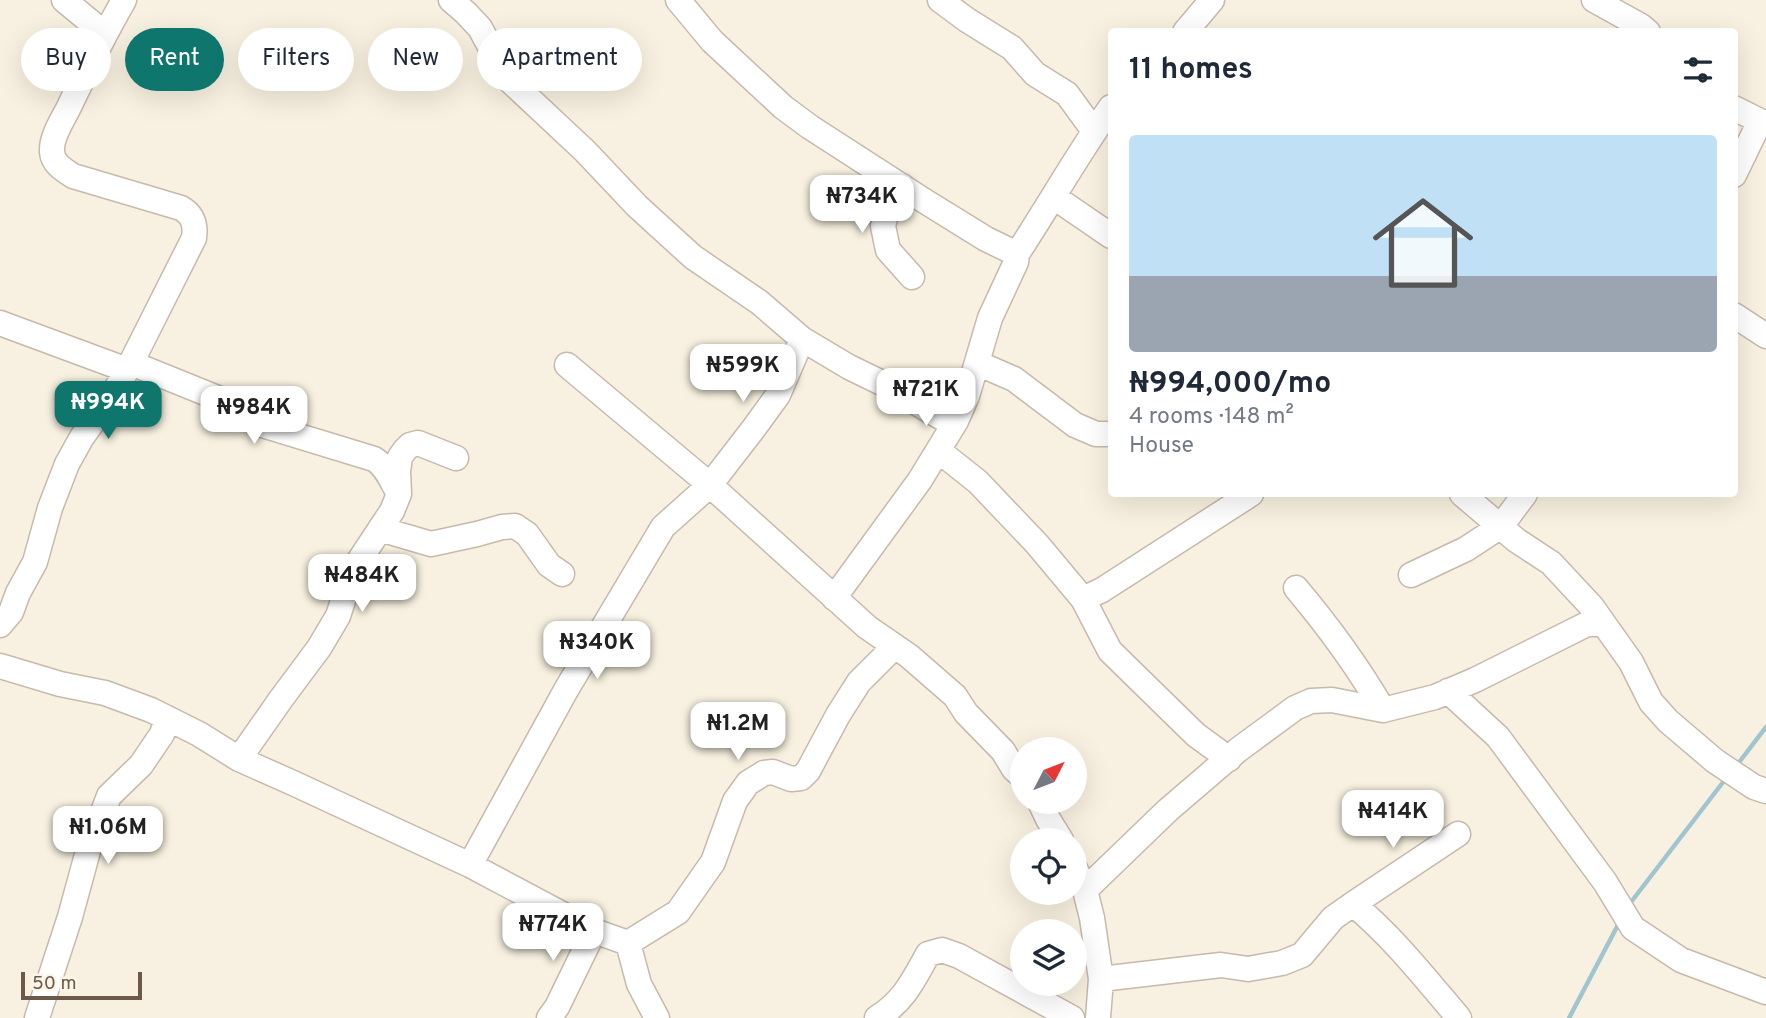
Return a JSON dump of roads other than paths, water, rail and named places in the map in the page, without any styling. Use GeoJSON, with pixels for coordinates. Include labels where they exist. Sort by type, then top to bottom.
{"type":"FeatureCollection","features":[{"type":"Feature","properties":{"kind":"street"},"geometry":{"type":"LineString","coordinates":[[64,0],[98,28]]}},
{"type":"Feature","properties":{"kind":"street"},"geometry":{"type":"LineString","coordinates":[[108,28],[124,0]]}},
{"type":"Feature","properties":{"kind":"street"},"geometry":{"type":"LineString","coordinates":[[451,0],[480,28],[507,78],[693,257],[760,302],[802,339],[944,419],[956,421]]}},
{"type":"Feature","properties":{"kind":"street"},"geometry":{"type":"LineString","coordinates":[[678,0],[712,41],[783,107],[986,239],[1017,254]]}},
{"type":"Feature","properties":{"kind":"street"},"geometry":{"type":"LineString","coordinates":[[940,0],[1012,48],[1035,74],[1067,94],[1094,131]]}},
{"type":"Feature","properties":{"kind":"street"},"geometry":{"type":"LineString","coordinates":[[1188,28],[1212,0]]}},
{"type":"Feature","properties":{"kind":"street"},"geometry":{"type":"LineString","coordinates":[[1594,0],[1643,28]]}},
{"type":"Feature","properties":{"kind":"street"},"geometry":{"type":"LineString","coordinates":[[0,625],[11,612],[35,562],[50,508],[67,464],[129,367],[194,238],[193,220],[188,212],[181,208],[73,176],[61,169],[54,160],[53,139],[77,91]]}},
{"type":"Feature","properties":{"kind":"street"},"geometry":{"type":"LineString","coordinates":[[1738,110],[1763,122],[1738,168]]}},
{"type":"Feature","properties":{"kind":"street"},"geometry":{"type":"LineString","coordinates":[[834,598],[920,480],[956,421],[967,396],[990,318],[1016,262],[1017,254],[1108,111]]}},
{"type":"Feature","properties":{"kind":"street"},"geometry":{"type":"LineString","coordinates":[[902,186],[887,210],[883,226],[888,250],[912,277]]}},
{"type":"Feature","properties":{"kind":"street"},"geometry":{"type":"LineString","coordinates":[[1054,197],[1108,234]]}},
{"type":"Feature","properties":{"kind":"street"},"geometry":{"type":"LineString","coordinates":[[1738,318],[1766,336]]}},
{"type":"Feature","properties":{"kind":"street"},"geometry":{"type":"LineString","coordinates":[[0,323],[220,399],[256,423],[374,458],[381,462],[399,494]]}},
{"type":"Feature","properties":{"kind":"street"},"geometry":{"type":"LineString","coordinates":[[470,865],[566,690],[663,527],[710,485],[778,395],[802,339]]}},
{"type":"Feature","properties":{"kind":"street"},"geometry":{"type":"LineString","coordinates":[[977,363],[1014,379],[1074,425],[1096,434],[1108,434]]}},
{"type":"Feature","properties":{"kind":"street"},"geometry":{"type":"LineString","coordinates":[[567,365],[710,485],[867,627],[909,656],[955,696],[966,713],[1003,751],[1010,762]]}},
{"type":"Feature","properties":{"kind":"street"},"geometry":{"type":"LineString","coordinates":[[239,759],[319,648],[338,616],[353,570],[392,511],[399,494],[400,457],[410,445],[418,443],[456,458]]}},
{"type":"Feature","properties":{"kind":"street"},"geometry":{"type":"LineString","coordinates":[[939,451],[978,482],[1037,544],[1083,599],[1110,651],[1196,735],[1229,759]]}},
{"type":"Feature","properties":{"kind":"street"},"geometry":{"type":"LineString","coordinates":[[1083,599],[1114,583],[1246,497]]}},
{"type":"Feature","properties":{"kind":"street"},"geometry":{"type":"LineString","coordinates":[[1465,497],[1516,540],[1551,563],[1592,607],[1631,662],[1651,702],[1668,721],[1715,761],[1766,792]]}},
{"type":"Feature","properties":{"kind":"street"},"geometry":{"type":"LineString","coordinates":[[1411,575],[1466,549],[1502,526],[1523,497]]}},
{"type":"Feature","properties":{"kind":"street"},"geometry":{"type":"LineString","coordinates":[[380,529],[431,544],[514,526],[527,534],[549,565],[562,574]]}},
{"type":"Feature","properties":{"kind":"street"},"geometry":{"type":"LineString","coordinates":[[1296,588],[1364,677],[1383,710]]}},
{"type":"Feature","properties":{"kind":"street"},"geometry":{"type":"LineString","coordinates":[[1087,889],[1168,810],[1295,708],[1311,701],[1332,700],[1383,710],[1435,697],[1540,649],[1570,631],[1587,624],[1604,624]]}},
{"type":"Feature","properties":{"kind":"street"},"geometry":{"type":"LineString","coordinates":[[628,943],[678,912],[713,862],[735,801],[748,783],[764,773],[773,772],[791,779],[802,778],[859,682],[894,647]]}},
{"type":"Feature","properties":{"kind":"street"},"geometry":{"type":"LineString","coordinates":[[0,666],[127,700],[199,734],[239,759],[470,865],[594,931],[628,943]]}},
{"type":"Feature","properties":{"kind":"street"},"geometry":{"type":"LineString","coordinates":[[1448,691],[1498,737],[1605,882],[1633,928],[1681,960],[1766,992]]}},
{"type":"Feature","properties":{"kind":"street"},"geometry":{"type":"LineString","coordinates":[[37,1018],[88,851],[109,796],[141,765],[162,734],[167,718]]}},
{"type":"Feature","properties":{"kind":"street"},"geometry":{"type":"LineString","coordinates":[[1101,979],[1221,965],[1248,969],[1282,963],[1301,955],[1333,918],[1458,834]]}},
{"type":"Feature","properties":{"kind":"street"},"geometry":{"type":"LineString","coordinates":[[1087,896],[1101,979],[1098,1018]]}},
{"type":"Feature","properties":{"kind":"street"},"geometry":{"type":"LineString","coordinates":[[1353,904],[1390,938],[1459,1018]]}},
{"type":"Feature","properties":{"kind":"street"},"geometry":{"type":"LineString","coordinates":[[549,1018],[594,931]]}},
{"type":"Feature","properties":{"kind":"street"},"geometry":{"type":"LineString","coordinates":[[628,943],[639,984],[657,1018]]}},
{"type":"Feature","properties":{"kind":"street"},"geometry":{"type":"LineString","coordinates":[[877,1018],[898,1003],[908,991],[928,954],[942,950],[959,956],[1072,1018]]}},
{"type":"Feature","properties":{"kind":"waterway"},"geometry":{"type":"LineString","coordinates":[[1737,765],[1766,727]]}},
{"type":"Feature","properties":{"kind":"waterway"},"geometry":{"type":"LineString","coordinates":[[1628,906],[1727,777]]}},
{"type":"Feature","properties":{"kind":"waterway"},"geometry":{"type":"LineString","coordinates":[[1569,1018],[1619,923]]}}]}
